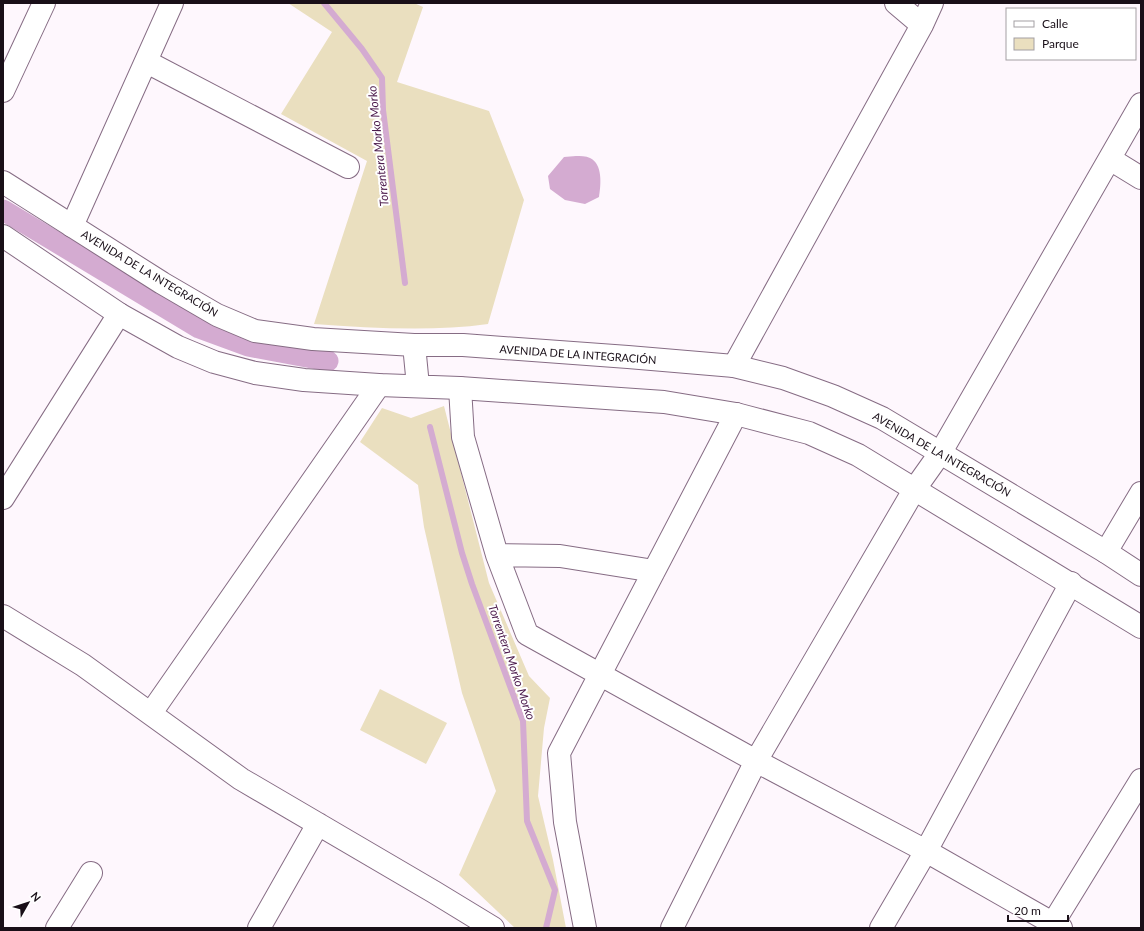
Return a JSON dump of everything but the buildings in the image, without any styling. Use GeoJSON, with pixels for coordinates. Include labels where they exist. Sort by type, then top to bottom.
{"type":"FeatureCollection","features":[{"type":"Feature","properties":{"kind":"street"},"geometry":{"type":"LineString","coordinates":[[3,91],[44,3]]}},
{"type":"Feature","properties":{"kind":"street"},"geometry":{"type":"LineString","coordinates":[[72,226],[147,62],[172,3]]}},
{"type":"Feature","properties":{"kind":"street"},"geometry":{"type":"LineString","coordinates":[[896,3],[922,25]]}},
{"type":"Feature","properties":{"kind":"street"},"geometry":{"type":"LineString","coordinates":[[734,366],[922,25],[932,3]]}},
{"type":"Feature","properties":{"kind":"street"},"geometry":{"type":"LineString","coordinates":[[147,62],[348,167]]}},
{"type":"Feature","properties":{"kind":"street"},"geometry":{"type":"LineString","coordinates":[[672,928],[756,761],[914,490],[941,452],[1141,104]]}},
{"type":"Feature","properties":{"kind":"street"},"geometry":{"type":"LineString","coordinates":[[1110,159],[1141,178]]}},
{"type":"Feature","properties":{"kind":"street","name":"AVENIDA DE LA INTEGRACIÓN"},"geometry":{"type":"LineString","coordinates":[[3,182],[162,283],[217,315],[255,331],[313,339],[414,345],[463,345],[734,366],[783,378],[833,396],[882,418],[1106,552],[1141,575]]}},
{"type":"Feature","properties":{"kind":"street"},"geometry":{"type":"LineString","coordinates":[[3,236],[119,314],[178,347],[214,362],[255,373],[304,380],[460,388],[664,402],[736,414],[809,433],[858,455],[1141,627]]}},
{"type":"Feature","properties":{"kind":"street"},"geometry":{"type":"LineString","coordinates":[[3,498],[119,314]]}},
{"type":"Feature","properties":{"kind":"street"},"geometry":{"type":"LineString","coordinates":[[414,345],[418,386]]}},
{"type":"Feature","properties":{"kind":"street"},"geometry":{"type":"LineString","coordinates":[[150,713],[379,385]]}},
{"type":"Feature","properties":{"kind":"street"},"geometry":{"type":"LineString","coordinates":[[460,388],[463,437],[497,555],[527,634],[756,761],[926,851],[1055,926],[1141,780]]}},
{"type":"Feature","properties":{"kind":"street"},"geometry":{"type":"LineString","coordinates":[[585,928],[565,822],[559,753],[736,414]]}},
{"type":"Feature","properties":{"kind":"street"},"geometry":{"type":"LineString","coordinates":[[1106,552],[1141,493]]}},
{"type":"Feature","properties":{"kind":"street"},"geometry":{"type":"LineString","coordinates":[[497,555],[560,556],[654,571]]}},
{"type":"Feature","properties":{"kind":"street"},"geometry":{"type":"LineString","coordinates":[[881,928],[926,851],[1071,584]]}},
{"type":"Feature","properties":{"kind":"street"},"geometry":{"type":"LineString","coordinates":[[3,616],[83,665],[241,779],[318,824],[480,925]]}},
{"type":"Feature","properties":{"kind":"street"},"geometry":{"type":"LineString","coordinates":[[259,928],[318,824]]}},
{"type":"Feature","properties":{"kind":"street"},"geometry":{"type":"LineString","coordinates":[[57,928],[91,873]]}},
{"type":"Feature","properties":{"kind":"green space"},"geometry":{"type":"Polygon","coordinates":[[[288,3],[414,3],[423,7],[397,82],[489,111],[524,200],[488,324],[423,329],[314,324],[367,161],[281,114],[332,32],[288,3]]]}},
{"type":"Feature","properties":{"kind":"green space"},"geometry":{"type":"Polygon","coordinates":[[[444,406],[489,583],[529,676],[550,698],[544,728],[538,796],[553,860],[566,928],[515,928],[459,875],[496,791],[462,693],[424,527],[418,485],[360,442],[382,408],[411,418],[444,406]]]}},
{"type":"Feature","properties":{"kind":"green space"},"geometry":{"type":"Polygon","coordinates":[[[380,689],[447,723],[426,764],[360,730],[380,689]]]}},
{"type":"Feature","properties":{"kind":"shaded area"},"geometry":{"type":"Polygon","coordinates":[[[564,157],[587,157],[594,161],[600,175],[599,197],[585,204],[565,200],[550,189],[548,176],[564,157]]]}},
{"type":"Feature","properties":{"kind":"waterway","name":"Torrentera Morko Morko"},"geometry":{"type":"LineString","coordinates":[[324,3],[362,49],[382,78],[383,110],[405,283]]}},
{"type":"Feature","properties":{"kind":"waterway"},"geometry":{"type":"LineString","coordinates":[[3,210],[199,328],[248,346],[328,361]]}},
{"type":"Feature","properties":{"kind":"waterway","name":"Torrentera Morko Morko"},"geometry":{"type":"LineString","coordinates":[[430,427],[462,553],[523,721],[527,821],[555,890],[546,928]]}}]}
